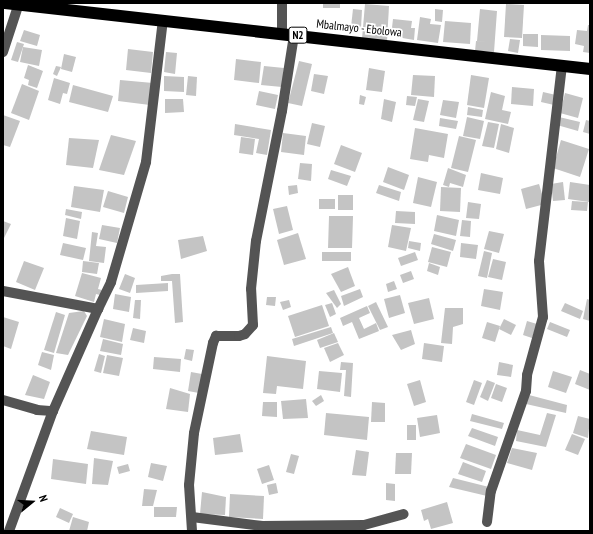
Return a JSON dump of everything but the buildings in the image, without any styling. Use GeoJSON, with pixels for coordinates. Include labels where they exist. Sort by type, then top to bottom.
{"type":"FeatureCollection","features":[{"type":"Feature","properties":{"kind":"highway","name":"Mbalmayo - Ebolowa"},"geometry":{"type":"LineString","coordinates":[[5,3],[590,69]]}},
{"type":"Feature","properties":{"kind":"street"},"geometry":{"type":"LineString","coordinates":[[192,531],[189,485],[194,433],[213,343],[216,336],[226,334],[239,336],[253,326],[252,289],[256,241],[282,111],[288,34],[282,3]]}},
{"type":"Feature","properties":{"kind":"street"},"geometry":{"type":"LineString","coordinates":[[3,52],[19,4]]}},
{"type":"Feature","properties":{"kind":"street"},"geometry":{"type":"LineString","coordinates":[[9,531],[54,412],[111,282],[146,162],[164,20]]}},
{"type":"Feature","properties":{"kind":"street"},"geometry":{"type":"LineString","coordinates":[[487,522],[491,491],[526,391],[527,375],[543,317],[539,261],[562,65]]}},
{"type":"Feature","properties":{"kind":"street"},"geometry":{"type":"LineString","coordinates":[[3,291],[98,309]]}},
{"type":"Feature","properties":{"kind":"street"},"geometry":{"type":"LineString","coordinates":[[3,400],[37,410],[54,412]]}},
{"type":"Feature","properties":{"kind":"street"},"geometry":{"type":"LineString","coordinates":[[192,516],[262,526],[364,526],[404,514]]}}]}
